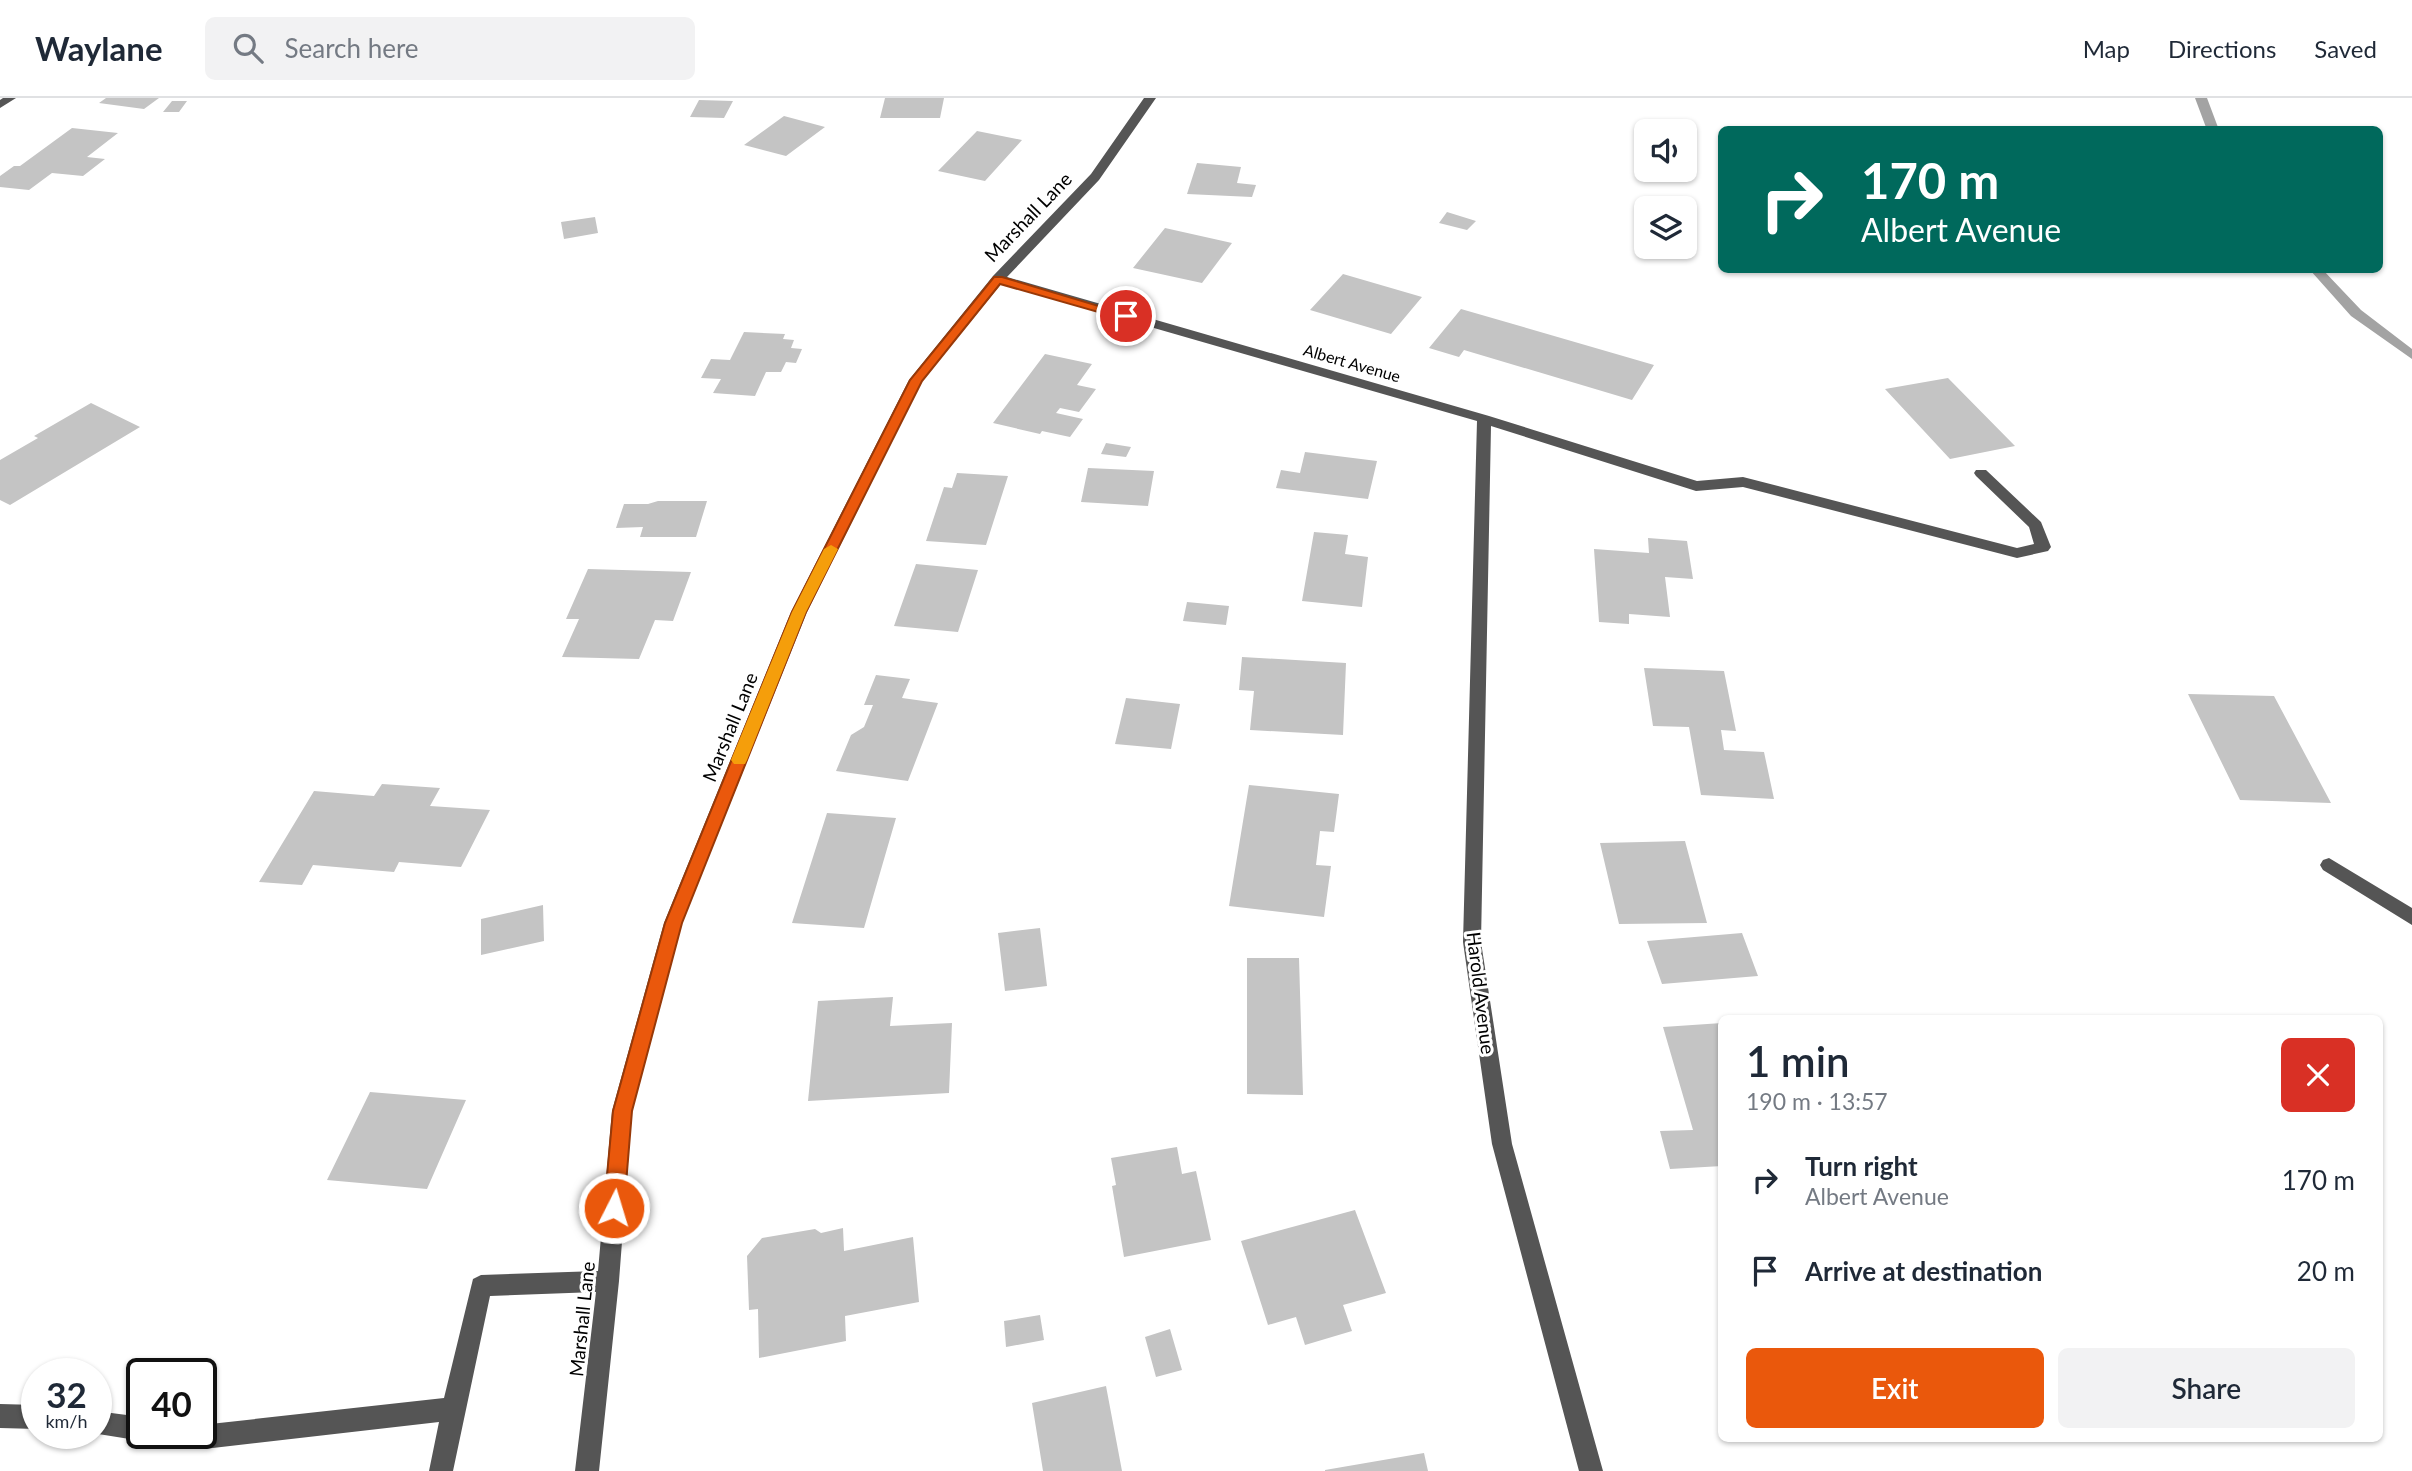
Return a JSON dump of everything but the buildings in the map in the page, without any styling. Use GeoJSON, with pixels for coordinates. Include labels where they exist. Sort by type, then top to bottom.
{"type":"FeatureCollection","features":[{"type":"Feature","properties":{"kind":"street"},"geometry":{"type":"LineString","coordinates":[[0,105],[10,98]]}},
{"type":"Feature","properties":{"kind":"street","name":"Marshall Lane"},"geometry":{"type":"LineString","coordinates":[[587,1471],[608,1281],[622,1111],[673,923],[799,612],[916,380],[998,279],[1095,177],[1150,98]]}},
{"type":"Feature","properties":{"kind":"street","name":"Albert Avenue"},"geometry":{"type":"LineString","coordinates":[[998,279],[1484,419],[1696,486],[1743,482],[2017,553],[2043,547],[2036,525],[1981,474]]}},
{"type":"Feature","properties":{"kind":"street","name":"Harold Avenue"},"geometry":{"type":"LineString","coordinates":[[1484,419],[1472,942],[1502,1144],[1591,1471]]}},
{"type":"Feature","properties":{"kind":"street"},"geometry":{"type":"LineString","coordinates":[[2329,865],[2412,917]]}},
{"type":"Feature","properties":{"kind":"street"},"geometry":{"type":"LineString","coordinates":[[442,1471],[481,1286],[608,1281]]}},
{"type":"Feature","properties":{"kind":"street"},"geometry":{"type":"LineString","coordinates":[[217,1436],[453,1409]]}},
{"type":"Feature","properties":{"kind":"street"},"geometry":{"type":"LineString","coordinates":[[0,1416],[21,1417]]}},
{"type":"Feature","properties":{"kind":"waterway"},"geometry":{"type":"LineString","coordinates":[[2201,98],[2212,126]]}},
{"type":"Feature","properties":{"kind":"waterway"},"geometry":{"type":"LineString","coordinates":[[2319,273],[2356,313],[2412,355]]}},
{"type":"Feature","properties":{"kind":"slow traffic"},"geometry":{"type":"LineString","coordinates":[[739,760],[799,612],[831,549]]}},
{"type":"Feature","properties":{"kind":"route"},"geometry":{"type":"LineString","coordinates":[[614,1208],[622,1111],[673,923],[799,612],[916,380],[998,279],[1126,316]]}}]}
